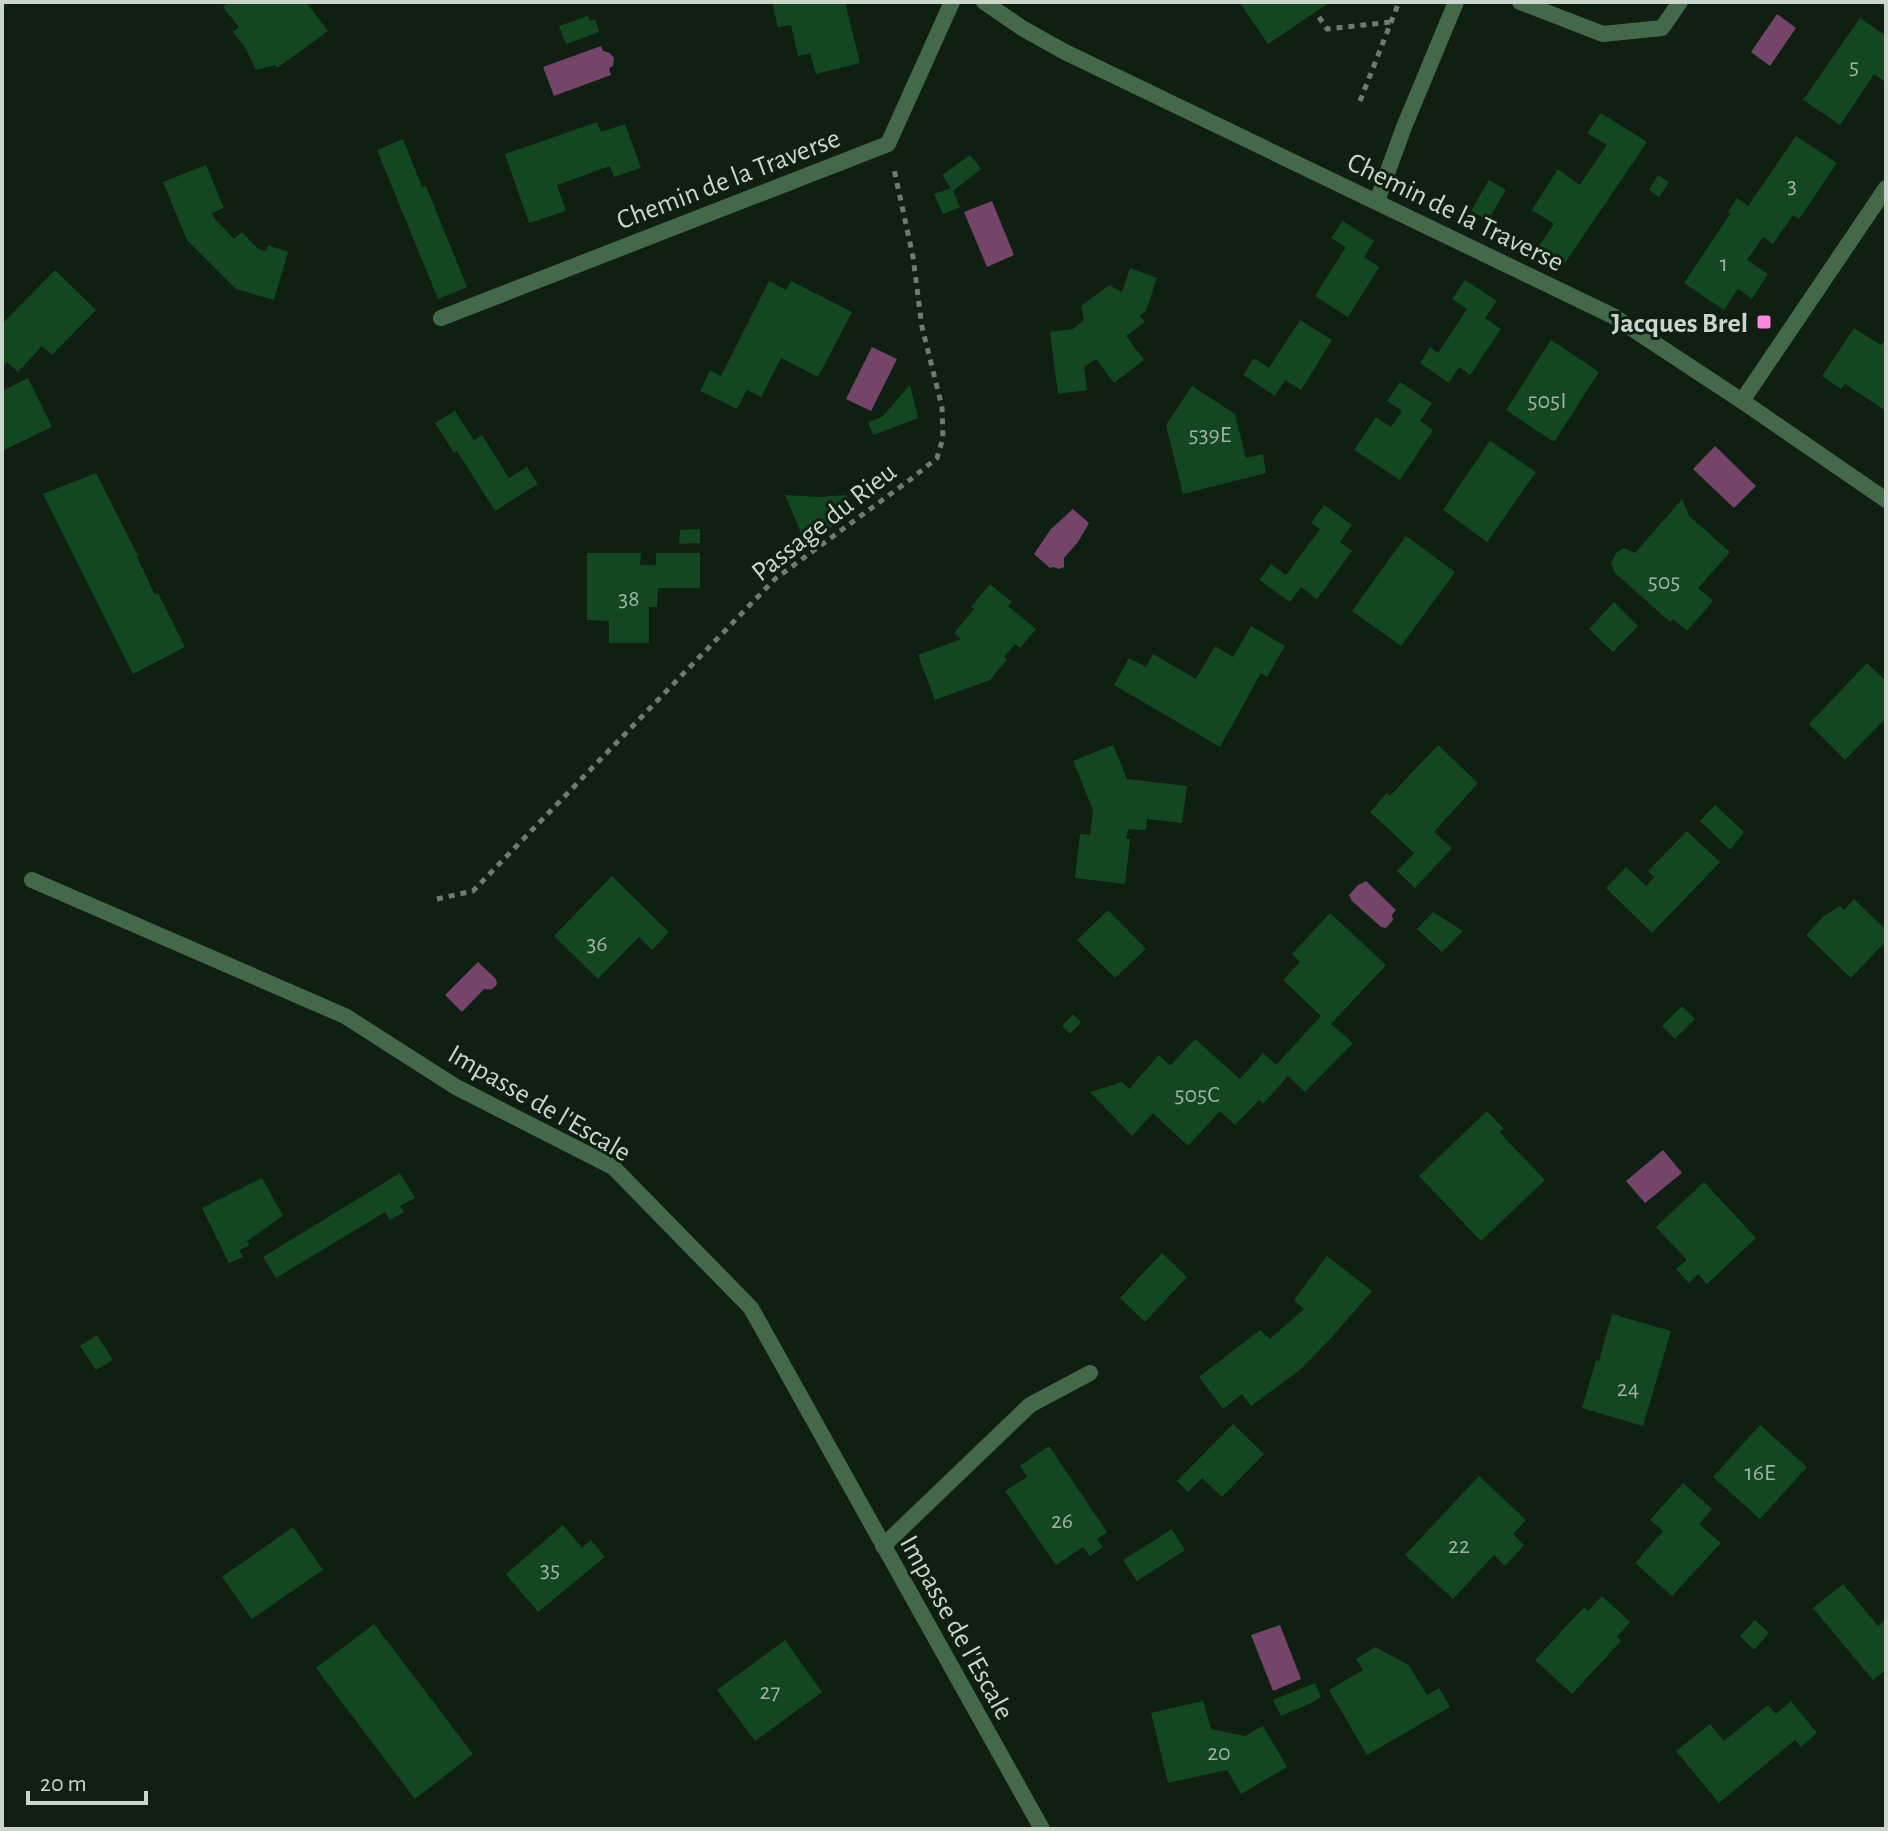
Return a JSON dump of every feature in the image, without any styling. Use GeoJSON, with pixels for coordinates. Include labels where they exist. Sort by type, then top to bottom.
{"type":"FeatureCollection","features":[{"type":"Feature","properties":{"kind":"street"},"geometry":{"type":"LineString","coordinates":[[888,144],[952,2]]}},
{"type":"Feature","properties":{"kind":"street","name":"Chemin de la Traverse"},"geometry":{"type":"LineString","coordinates":[[984,2],[1065,52],[1613,316],[1886,500]]}},
{"type":"Feature","properties":{"kind":"street"},"geometry":{"type":"LineString","coordinates":[[1377,201],[1456,2]]}},
{"type":"Feature","properties":{"kind":"street"},"geometry":{"type":"LineString","coordinates":[[1520,2],[1603,34],[1662,28],[1680,2]]}},
{"type":"Feature","properties":{"kind":"street","name":"Chemin de la Traverse"},"geometry":{"type":"LineString","coordinates":[[441,318],[888,144]]}},
{"type":"Feature","properties":{"kind":"street"},"geometry":{"type":"LineString","coordinates":[[1742,401],[1886,188]]}},
{"type":"Feature","properties":{"kind":"street","name":"Impasse de l'Escale"},"geometry":{"type":"LineString","coordinates":[[32,880],[345,1016],[456,1087],[613,1167],[751,1308],[1042,1829]]}},
{"type":"Feature","properties":{"kind":"street"},"geometry":{"type":"LineString","coordinates":[[883,1546],[1030,1405],[1090,1373]]}},
{"type":"Feature","properties":{"kind":"path"},"geometry":{"type":"LineString","coordinates":[[1360,101],[1399,2]]}},
{"type":"Feature","properties":{"kind":"path"},"geometry":{"type":"LineString","coordinates":[[1319,17],[1327,29],[1391,22]]}},
{"type":"Feature","properties":{"kind":"path","name":"Passage du Rieu"},"geometry":{"type":"LineString","coordinates":[[437,899],[473,891],[775,579],[937,458],[943,438],[942,407],[922,327],[913,257],[888,144]]}},
{"type":"Feature","properties":{"kind":"shaded area"},"geometry":{"type":"Polygon","coordinates":[[[1777,14],[1796,28],[1770,66],[1751,52],[1777,14]]]}},
{"type":"Feature","properties":{"kind":"shaded area"},"geometry":{"type":"Polygon","coordinates":[[[601,46],[614,58],[613,66],[609,68],[611,75],[554,96],[543,67],[601,46]]]}},
{"type":"Feature","properties":{"kind":"shaded area"},"geometry":{"type":"Polygon","coordinates":[[[992,201],[1014,255],[987,267],[964,212],[992,201]]]}},
{"type":"Feature","properties":{"kind":"shaded area"},"geometry":{"type":"Polygon","coordinates":[[[872,347],[897,359],[871,411],[846,399],[872,347]]]}},
{"type":"Feature","properties":{"kind":"shaded area"},"geometry":{"type":"Polygon","coordinates":[[[1715,446],[1756,486],[1734,508],[1693,469],[1715,446]]]}},
{"type":"Feature","properties":{"kind":"shaded area"},"geometry":{"type":"Polygon","coordinates":[[[1073,509],[1089,523],[1064,558],[1064,567],[1050,568],[1034,554],[1051,529],[1073,509]]]}},
{"type":"Feature","properties":{"kind":"shaded area"},"geometry":{"type":"Polygon","coordinates":[[[1366,881],[1396,910],[1386,928],[1381,927],[1349,895],[1366,881]]]}},
{"type":"Feature","properties":{"kind":"shaded area"},"geometry":{"type":"Polygon","coordinates":[[[478,962],[496,979],[497,984],[491,989],[484,989],[462,1012],[445,995],[478,962]]]}},
{"type":"Feature","properties":{"kind":"shaded area"},"geometry":{"type":"Polygon","coordinates":[[[1663,1150],[1682,1173],[1645,1203],[1626,1181],[1663,1150]]]}},
{"type":"Feature","properties":{"kind":"shaded area"},"geometry":{"type":"Polygon","coordinates":[[[1280,1625],[1301,1679],[1273,1691],[1251,1635],[1280,1625]]]}},
{"type":"Feature","properties":{"kind":"building"},"geometry":{"type":"Polygon","coordinates":[[[230,2],[306,2],[328,31],[277,68],[275,65],[256,70],[245,47],[233,32],[239,27],[223,7],[230,2]]]}},
{"type":"Feature","properties":{"kind":"building"},"geometry":{"type":"Polygon","coordinates":[[[772,2],[845,2],[860,63],[816,74],[810,53],[798,56],[791,25],[778,27],[772,2]]]}},
{"type":"Feature","properties":{"kind":"building"},"geometry":{"type":"Polygon","coordinates":[[[1239,2],[1330,2],[1268,44],[1239,2]]]}},
{"type":"Feature","properties":{"kind":"building"},"geometry":{"type":"Polygon","coordinates":[[[588,16],[590,21],[595,19],[599,32],[566,44],[559,26],[588,16]]]}},
{"type":"Feature","properties":{"kind":"building"},"geometry":{"type":"Polygon","coordinates":[[[1860,18],[1886,36],[1886,82],[1874,74],[1840,125],[1803,100],[1860,18]]]}},
{"type":"Feature","properties":{"kind":"building"},"geometry":{"type":"Polygon","coordinates":[[[1601,113],[1647,142],[1565,263],[1539,246],[1554,224],[1532,210],[1558,169],[1580,185],[1607,145],[1587,133],[1601,113]]]}},
{"type":"Feature","properties":{"kind":"building"},"geometry":{"type":"Polygon","coordinates":[[[597,122],[601,132],[625,124],[641,168],[614,177],[610,166],[557,185],[566,211],[529,223],[505,154],[597,122]]]}},
{"type":"Feature","properties":{"kind":"building"},"geometry":{"type":"Polygon","coordinates":[[[1796,136],[1837,163],[1799,219],[1793,215],[1773,244],[1763,237],[1747,260],[1768,274],[1752,299],[1738,289],[1724,310],[1684,283],[1730,214],[1728,212],[1737,198],[1748,206],[1796,136]]]}},
{"type":"Feature","properties":{"kind":"building"},"geometry":{"type":"Polygon","coordinates":[[[403,139],[422,187],[426,186],[467,287],[438,299],[377,150],[403,139]]]}},
{"type":"Feature","properties":{"kind":"building"},"geometry":{"type":"Polygon","coordinates":[[[970,155],[981,169],[953,191],[960,207],[943,214],[934,194],[951,188],[942,175],[970,155]]]}},
{"type":"Feature","properties":{"kind":"building"},"geometry":{"type":"Polygon","coordinates":[[[206,165],[224,208],[212,213],[215,219],[234,239],[242,232],[258,249],[266,251],[268,245],[288,252],[274,300],[236,289],[187,240],[163,182],[206,165]]]}},
{"type":"Feature","properties":{"kind":"building"},"geometry":{"type":"Polygon","coordinates":[[[1658,175],[1669,182],[1659,197],[1649,190],[1658,175]]]}},
{"type":"Feature","properties":{"kind":"building"},"geometry":{"type":"Polygon","coordinates":[[[1489,180],[1506,190],[1488,220],[1471,211],[1489,180]]]}},
{"type":"Feature","properties":{"kind":"building"},"geometry":{"type":"Polygon","coordinates":[[[1343,221],[1374,241],[1364,257],[1379,267],[1348,317],[1315,296],[1346,247],[1331,238],[1343,221]]]}},
{"type":"Feature","properties":{"kind":"building"},"geometry":{"type":"Polygon","coordinates":[[[1130,268],[1157,278],[1146,311],[1139,316],[1145,322],[1126,336],[1144,360],[1114,383],[1096,359],[1084,367],[1087,390],[1058,394],[1050,332],[1073,329],[1084,320],[1081,306],[1109,285],[1122,292],[1130,268]]]}},
{"type":"Feature","properties":{"kind":"building"},"geometry":{"type":"Polygon","coordinates":[[[55,270],[96,310],[52,355],[42,346],[18,372],[7,362],[2,367],[2,324],[55,270]]]}},
{"type":"Feature","properties":{"kind":"building"},"geometry":{"type":"Polygon","coordinates":[[[1465,280],[1497,301],[1485,318],[1501,329],[1470,375],[1459,367],[1449,383],[1420,363],[1430,347],[1438,353],[1467,309],[1452,299],[1465,280]]]}},
{"type":"Feature","properties":{"kind":"building"},"geometry":{"type":"Polygon","coordinates":[[[769,281],[786,290],[791,281],[852,312],[818,377],[781,358],[761,397],[747,390],[737,409],[700,391],[710,370],[721,376],[769,281]]]}},
{"type":"Feature","properties":{"kind":"building"},"geometry":{"type":"Polygon","coordinates":[[[1300,320],[1332,340],[1301,390],[1285,380],[1275,396],[1243,375],[1254,358],[1269,368],[1300,320]]]}},
{"type":"Feature","properties":{"kind":"building"},"geometry":{"type":"Polygon","coordinates":[[[1854,328],[1881,345],[1886,339],[1886,411],[1845,384],[1841,389],[1822,376],[1854,328]]]}},
{"type":"Feature","properties":{"kind":"building"},"geometry":{"type":"Polygon","coordinates":[[[1551,340],[1599,372],[1554,442],[1506,410],[1551,340]]]}},
{"type":"Feature","properties":{"kind":"building"},"geometry":{"type":"Polygon","coordinates":[[[28,378],[52,427],[2,451],[2,391],[28,378]]]}},
{"type":"Feature","properties":{"kind":"building"},"geometry":{"type":"Polygon","coordinates":[[[1400,382],[1432,403],[1420,421],[1433,430],[1400,480],[1354,450],[1376,417],[1391,427],[1402,411],[1387,401],[1400,382]]]}},
{"type":"Feature","properties":{"kind":"building"},"geometry":{"type":"Polygon","coordinates":[[[910,385],[918,418],[873,435],[868,422],[882,417],[910,385]]]}},
{"type":"Feature","properties":{"kind":"building"},"geometry":{"type":"Polygon","coordinates":[[[1192,386],[1235,414],[1246,458],[1263,454],[1266,473],[1183,494],[1166,425],[1192,386]]]}},
{"type":"Feature","properties":{"kind":"building"},"geometry":{"type":"Polygon","coordinates":[[[455,411],[474,440],[482,435],[509,478],[527,467],[538,484],[495,511],[457,451],[454,453],[435,423],[455,411]]]}},
{"type":"Feature","properties":{"kind":"building"},"geometry":{"type":"Polygon","coordinates":[[[1490,441],[1536,472],[1487,542],[1443,510],[1490,441]]]}},
{"type":"Feature","properties":{"kind":"building"},"geometry":{"type":"Polygon","coordinates":[[[96,473],[155,595],[158,593],[185,647],[133,674],[43,494],[96,473]]]}},
{"type":"Feature","properties":{"kind":"building"},"geometry":{"type":"Polygon","coordinates":[[[785,495],[846,495],[856,509],[806,545],[785,495]]]}},
{"type":"Feature","properties":{"kind":"building"},"geometry":{"type":"Polygon","coordinates":[[[1682,499],[1689,516],[1730,552],[1698,588],[1713,601],[1687,631],[1673,619],[1670,622],[1615,573],[1611,563],[1617,552],[1624,548],[1635,553],[1682,499]]]}},
{"type":"Feature","properties":{"kind":"building"},"geometry":{"type":"Polygon","coordinates":[[[1324,505],[1352,525],[1340,542],[1352,551],[1317,599],[1301,587],[1290,602],[1259,580],[1271,564],[1286,575],[1320,529],[1311,523],[1324,505]]]}},
{"type":"Feature","properties":{"kind":"building"},"geometry":{"type":"Polygon","coordinates":[[[700,529],[700,543],[679,544],[680,530],[700,529]]]}},
{"type":"Feature","properties":{"kind":"building"},"geometry":{"type":"Polygon","coordinates":[[[1406,536],[1455,572],[1401,646],[1352,611],[1406,536]]]}},
{"type":"Feature","properties":{"kind":"building"},"geometry":{"type":"Polygon","coordinates":[[[587,553],[641,553],[640,565],[656,565],[656,553],[700,553],[700,588],[658,588],[657,607],[649,607],[649,643],[609,643],[609,621],[587,620],[587,553]]]}},
{"type":"Feature","properties":{"kind":"building"},"geometry":{"type":"Polygon","coordinates":[[[990,584],[1012,602],[1008,606],[1036,629],[1020,648],[1015,644],[990,680],[935,700],[918,655],[961,639],[954,633],[990,584]]]}},
{"type":"Feature","properties":{"kind":"building"},"geometry":{"type":"Polygon","coordinates":[[[1614,602],[1638,626],[1613,652],[1589,629],[1614,602]]]}},
{"type":"Feature","properties":{"kind":"building"},"geometry":{"type":"Polygon","coordinates":[[[1251,626],[1285,646],[1267,677],[1261,673],[1220,747],[1114,685],[1129,658],[1146,667],[1153,654],[1196,679],[1215,646],[1233,657],[1251,626]]]}},
{"type":"Feature","properties":{"kind":"building"},"geometry":{"type":"Polygon","coordinates":[[[1867,663],[1886,681],[1886,718],[1845,760],[1809,724],[1867,663]]]}},
{"type":"Feature","properties":{"kind":"building"},"geometry":{"type":"Polygon","coordinates":[[[1113,745],[1127,779],[1187,786],[1182,823],[1147,819],[1146,830],[1128,829],[1126,839],[1130,839],[1125,884],[1075,878],[1080,834],[1090,835],[1093,810],[1073,761],[1113,745]]]}},
{"type":"Feature","properties":{"kind":"building"},"geometry":{"type":"Polygon","coordinates":[[[1438,745],[1478,783],[1434,832],[1452,848],[1415,888],[1397,871],[1414,853],[1370,812],[1387,793],[1390,796],[1438,745]]]}},
{"type":"Feature","properties":{"kind":"building"},"geometry":{"type":"Polygon","coordinates":[[[1715,805],[1744,832],[1730,850],[1700,821],[1715,805]]]}},
{"type":"Feature","properties":{"kind":"building"},"geometry":{"type":"Polygon","coordinates":[[[1687,831],[1720,862],[1652,933],[1606,888],[1626,867],[1646,886],[1654,877],[1648,871],[1687,831]]]}},
{"type":"Feature","properties":{"kind":"building"},"geometry":{"type":"Polygon","coordinates":[[[612,876],[669,932],[652,950],[639,937],[598,979],[554,936],[612,876]]]}},
{"type":"Feature","properties":{"kind":"building"},"geometry":{"type":"Polygon","coordinates":[[[1854,899],[1886,930],[1886,941],[1851,978],[1806,935],[1824,916],[1840,906],[1844,910],[1854,899]]]}},
{"type":"Feature","properties":{"kind":"building"},"geometry":{"type":"Polygon","coordinates":[[[1108,910],[1146,949],[1115,978],[1077,940],[1108,910]]]}},
{"type":"Feature","properties":{"kind":"building"},"geometry":{"type":"Polygon","coordinates":[[[1433,912],[1463,931],[1442,952],[1417,929],[1433,912]]]}},
{"type":"Feature","properties":{"kind":"building"},"geometry":{"type":"Polygon","coordinates":[[[1330,913],[1386,965],[1331,1024],[1353,1043],[1305,1092],[1288,1076],[1263,1104],[1259,1100],[1235,1125],[1220,1111],[1188,1146],[1153,1113],[1132,1136],[1090,1092],[1122,1082],[1129,1089],[1159,1055],[1170,1066],[1195,1039],[1240,1079],[1263,1053],[1276,1065],[1321,1016],[1283,980],[1300,962],[1292,954],[1330,913]]]}},
{"type":"Feature","properties":{"kind":"building"},"geometry":{"type":"Polygon","coordinates":[[[1682,1006],[1695,1019],[1675,1039],[1662,1026],[1682,1006]]]}},
{"type":"Feature","properties":{"kind":"building"},"geometry":{"type":"Polygon","coordinates":[[[1073,1014],[1081,1022],[1070,1034],[1062,1026],[1073,1014]]]}},
{"type":"Feature","properties":{"kind":"building"},"geometry":{"type":"Polygon","coordinates":[[[1487,1111],[1504,1129],[1499,1132],[1545,1180],[1481,1241],[1419,1176],[1487,1111]]]}},
{"type":"Feature","properties":{"kind":"building"},"geometry":{"type":"Polygon","coordinates":[[[400,1173],[415,1198],[400,1206],[404,1212],[390,1220],[385,1212],[276,1278],[263,1257],[400,1173]]]}},
{"type":"Feature","properties":{"kind":"building"},"geometry":{"type":"Polygon","coordinates":[[[262,1178],[283,1216],[247,1241],[250,1245],[239,1250],[243,1257],[229,1263],[202,1208],[262,1178]]]}},
{"type":"Feature","properties":{"kind":"building"},"geometry":{"type":"Polygon","coordinates":[[[1704,1182],[1756,1238],[1707,1284],[1698,1274],[1689,1283],[1676,1269],[1687,1260],[1656,1227],[1704,1182]]]}},
{"type":"Feature","properties":{"kind":"building"},"geometry":{"type":"Polygon","coordinates":[[[1162,1253],[1187,1277],[1145,1322],[1120,1298],[1162,1253]]]}},
{"type":"Feature","properties":{"kind":"building"},"geometry":{"type":"Polygon","coordinates":[[[1327,1256],[1372,1291],[1301,1369],[1251,1406],[1242,1394],[1223,1409],[1199,1377],[1260,1330],[1270,1339],[1304,1309],[1294,1300],[1327,1256]]]}},
{"type":"Feature","properties":{"kind":"building"},"geometry":{"type":"Polygon","coordinates":[[[1612,1314],[1671,1331],[1643,1426],[1582,1408],[1612,1314]]]}},
{"type":"Feature","properties":{"kind":"building"},"geometry":{"type":"Polygon","coordinates":[[[97,1335],[113,1360],[96,1370],[80,1346],[97,1335]]]}},
{"type":"Feature","properties":{"kind":"building"},"geometry":{"type":"Polygon","coordinates":[[[1233,1424],[1264,1454],[1222,1497],[1202,1478],[1188,1492],[1177,1481],[1233,1424]]]}},
{"type":"Feature","properties":{"kind":"building"},"geometry":{"type":"Polygon","coordinates":[[[1760,1425],[1807,1467],[1760,1519],[1713,1477],[1760,1425]]]}},
{"type":"Feature","properties":{"kind":"building"},"geometry":{"type":"Polygon","coordinates":[[[1049,1446],[1107,1532],[1097,1539],[1103,1547],[1090,1556],[1083,1547],[1056,1565],[1005,1491],[1027,1477],[1020,1466],[1049,1446]]]}},
{"type":"Feature","properties":{"kind":"building"},"geometry":{"type":"Polygon","coordinates":[[[1479,1476],[1526,1520],[1513,1534],[1524,1545],[1505,1566],[1494,1555],[1453,1599],[1405,1555],[1479,1476]]]}},
{"type":"Feature","properties":{"kind":"building"},"geometry":{"type":"Polygon","coordinates":[[[1683,1483],[1712,1509],[1699,1524],[1721,1543],[1672,1596],[1635,1563],[1663,1531],[1650,1520],[1683,1483]]]}},
{"type":"Feature","properties":{"kind":"building"},"geometry":{"type":"Polygon","coordinates":[[[563,1525],[582,1548],[591,1540],[605,1557],[538,1612],[506,1574],[563,1525]]]}},
{"type":"Feature","properties":{"kind":"building"},"geometry":{"type":"Polygon","coordinates":[[[293,1527],[323,1570],[252,1619],[222,1577],[293,1527]]]}},
{"type":"Feature","properties":{"kind":"building"},"geometry":{"type":"Polygon","coordinates":[[[1172,1529],[1185,1550],[1137,1581],[1123,1560],[1172,1529]]]}},
{"type":"Feature","properties":{"kind":"building"},"geometry":{"type":"Polygon","coordinates":[[[1843,1584],[1878,1626],[1886,1619],[1886,1670],[1873,1680],[1813,1608],[1843,1584]]]}},
{"type":"Feature","properties":{"kind":"building"},"geometry":{"type":"Polygon","coordinates":[[[1602,1596],[1630,1622],[1617,1637],[1621,1641],[1572,1694],[1535,1660],[1584,1607],[1588,1611],[1602,1596]]]}},
{"type":"Feature","properties":{"kind":"building"},"geometry":{"type":"Polygon","coordinates":[[[1755,1620],[1769,1633],[1754,1650],[1740,1636],[1755,1620]]]}},
{"type":"Feature","properties":{"kind":"building"},"geometry":{"type":"Polygon","coordinates":[[[374,1624],[473,1754],[415,1799],[316,1668],[374,1624]]]}},
{"type":"Feature","properties":{"kind":"building"},"geometry":{"type":"Polygon","coordinates":[[[785,1640],[822,1692],[755,1741],[717,1690],[785,1640]]]}},
{"type":"Feature","properties":{"kind":"building"},"geometry":{"type":"Polygon","coordinates":[[[1375,1647],[1409,1665],[1427,1695],[1439,1688],[1450,1707],[1367,1755],[1329,1690],[1363,1670],[1356,1659],[1375,1647]]]}},
{"type":"Feature","properties":{"kind":"building"},"geometry":{"type":"Polygon","coordinates":[[[1315,1683],[1321,1697],[1281,1716],[1273,1700],[1315,1683]]]}},
{"type":"Feature","properties":{"kind":"building"},"geometry":{"type":"Polygon","coordinates":[[[1203,1701],[1211,1729],[1245,1736],[1263,1726],[1287,1767],[1241,1794],[1227,1770],[1168,1783],[1151,1713],[1203,1701]]]}},
{"type":"Feature","properties":{"kind":"building"},"geometry":{"type":"Polygon","coordinates":[[[1791,1701],[1817,1733],[1801,1747],[1795,1740],[1719,1803],[1676,1751],[1710,1724],[1724,1741],[1768,1705],[1776,1714],[1791,1701]]]}},
{"type":"Feature","properties":{"kind":"place","name":"Jacques Brel"},"geometry":{"type":"Point","coordinates":[1764,322]}}]}
